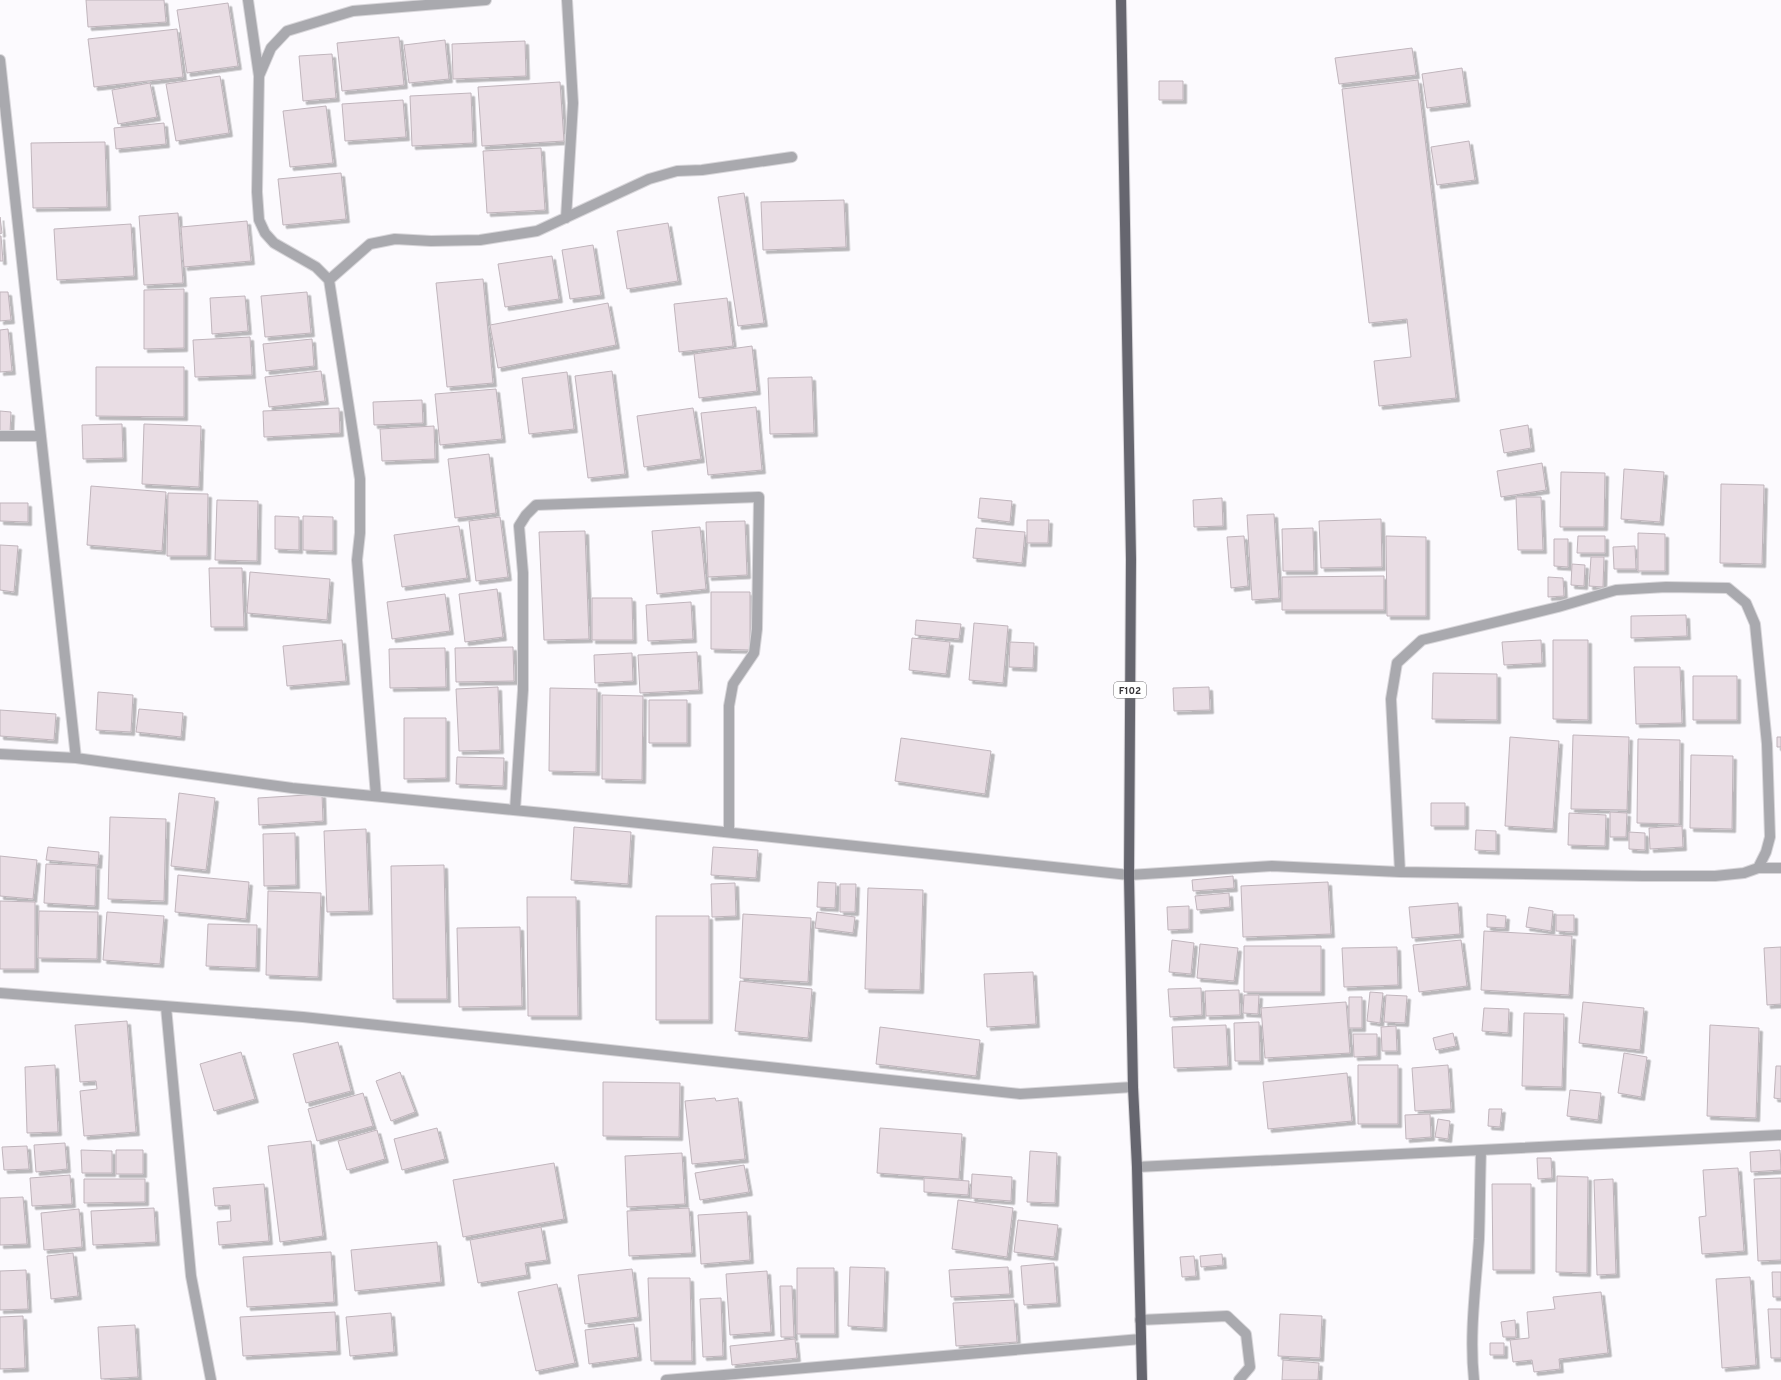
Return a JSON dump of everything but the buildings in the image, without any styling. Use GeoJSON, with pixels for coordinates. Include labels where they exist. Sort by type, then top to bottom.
{"type":"FeatureCollection","features":[{"type":"Feature","properties":{"kind":"main road","name":"F102"},"geometry":{"type":"LineString","coordinates":[[1121,0],[1130,559],[1129,875],[1133,1087],[1137,1167],[1142,1380]]}},
{"type":"Feature","properties":{"kind":"street"},"geometry":{"type":"LineString","coordinates":[[248,0],[259,76],[257,192],[259,220],[265,233],[274,243],[316,267],[329,280],[360,479],[357,560],[376,796]]}},
{"type":"Feature","properties":{"kind":"street"},"geometry":{"type":"LineString","coordinates":[[259,76],[271,48],[287,31],[353,11],[486,0]]}},
{"type":"Feature","properties":{"kind":"street"},"geometry":{"type":"LineString","coordinates":[[566,218],[573,103],[567,0]]}},
{"type":"Feature","properties":{"kind":"street"},"geometry":{"type":"LineString","coordinates":[[0,60],[76,758]]}},
{"type":"Feature","properties":{"kind":"street"},"geometry":{"type":"LineString","coordinates":[[329,280],[370,244],[395,239],[431,241],[480,240],[537,231],[648,179],[677,171],[702,170],[792,157]]}},
{"type":"Feature","properties":{"kind":"street"},"geometry":{"type":"LineString","coordinates":[[0,436],[41,436]]}},
{"type":"Feature","properties":{"kind":"street"},"geometry":{"type":"LineString","coordinates":[[514,810],[523,690],[523,573],[519,526],[526,515],[536,505],[759,497],[757,629],[754,654],[733,684],[729,706],[729,832]]}},
{"type":"Feature","properties":{"kind":"street"},"geometry":{"type":"LineString","coordinates":[[1400,872],[1391,699],[1397,663],[1422,640],[1558,607],[1616,590],[1666,586],[1728,588],[1746,603],[1755,624],[1767,744],[1770,837],[1766,852],[1758,868]]}},
{"type":"Feature","properties":{"kind":"street"},"geometry":{"type":"LineString","coordinates":[[0,754],[76,758],[292,788],[729,832],[1129,875],[1272,866],[1400,872],[1643,876],[1715,876],[1744,873],[1758,868],[1781,868]]}},
{"type":"Feature","properties":{"kind":"street"},"geometry":{"type":"LineString","coordinates":[[0,993],[304,1018],[1020,1094],[1133,1087]]}},
{"type":"Feature","properties":{"kind":"street"},"geometry":{"type":"LineString","coordinates":[[166,1007],[191,1276],[211,1380]]}},
{"type":"Feature","properties":{"kind":"street"},"geometry":{"type":"LineString","coordinates":[[1137,1167],[1781,1135]]}},
{"type":"Feature","properties":{"kind":"street"},"geometry":{"type":"LineString","coordinates":[[1474,1380],[1472,1363],[1473,1317],[1479,1238],[1481,1150]]}},
{"type":"Feature","properties":{"kind":"street"},"geometry":{"type":"LineString","coordinates":[[1140,1320],[1227,1316],[1246,1334],[1250,1367],[1239,1380]]}},
{"type":"Feature","properties":{"kind":"street"},"geometry":{"type":"LineString","coordinates":[[666,1380],[1141,1339]]}}]}
